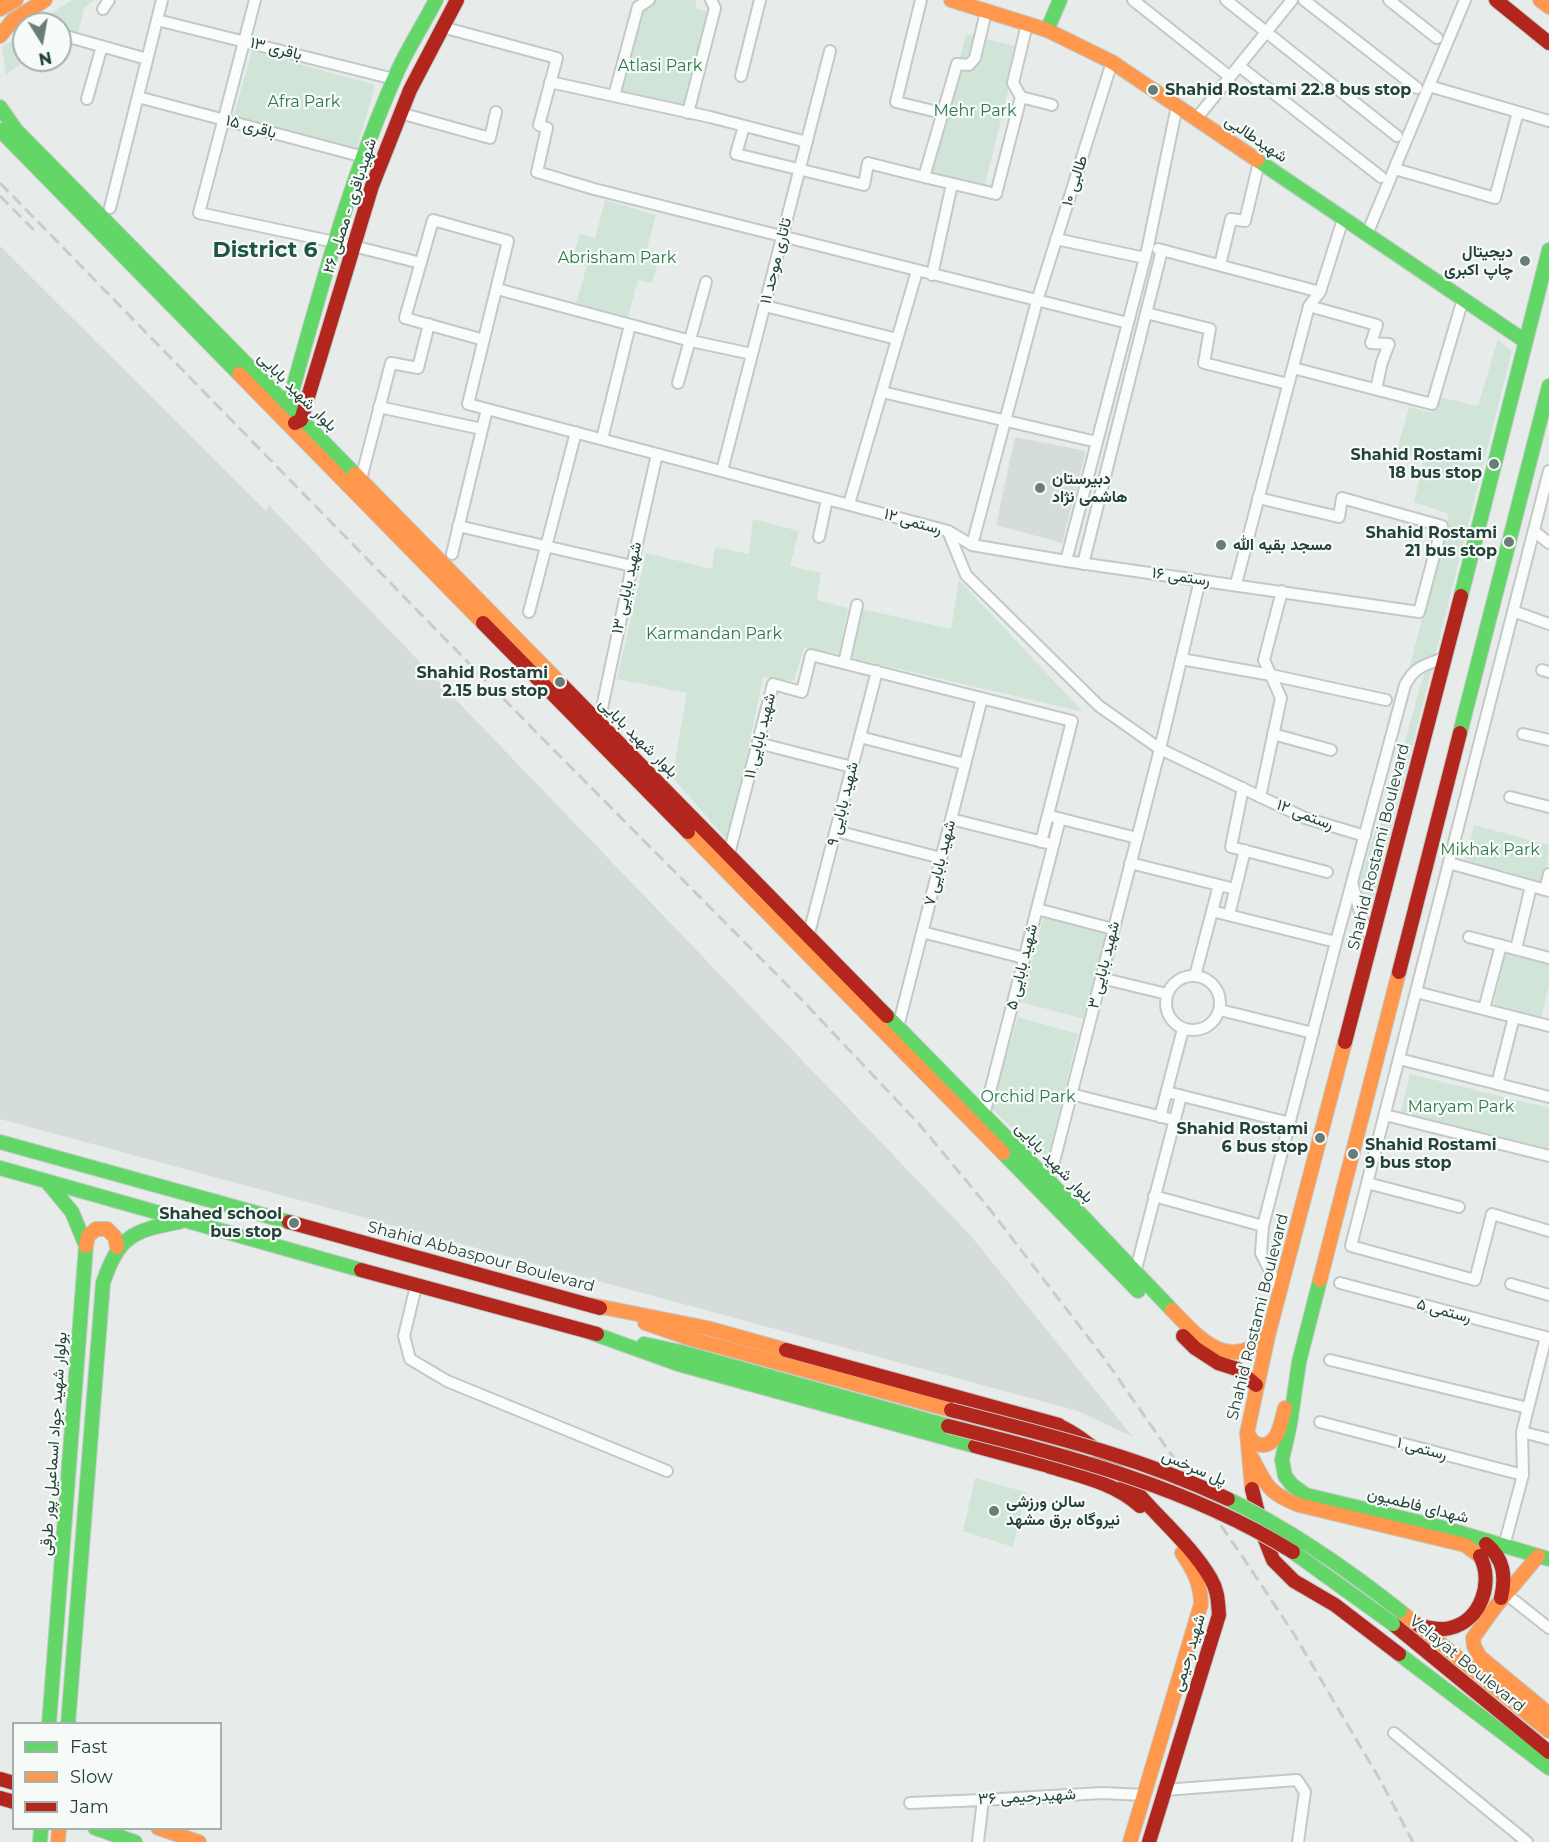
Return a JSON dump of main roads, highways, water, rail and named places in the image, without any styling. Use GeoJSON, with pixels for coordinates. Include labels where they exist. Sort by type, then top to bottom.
{"type":"FeatureCollection","features":[{"type":"Feature","properties":{"kind":"main road"},"geometry":{"type":"LineString","coordinates":[[0,9],[16,0]]}},
{"type":"Feature","properties":{"kind":"main road"},"geometry":{"type":"LineString","coordinates":[[0,36],[13,20],[45,0]]}},
{"type":"Feature","properties":{"kind":"main road"},"geometry":{"type":"LineString","coordinates":[[290,417],[335,243],[364,157],[394,79],[436,0]]}},
{"type":"Feature","properties":{"kind":"main road","name":"شهیدباقری - مصلی ۲۶"},"geometry":{"type":"LineString","coordinates":[[290,417],[400,113],[457,0]]}},
{"type":"Feature","properties":{"kind":"main road","name":"شهیدطالبی"},"geometry":{"type":"LineString","coordinates":[[951,0],[1047,30],[1112,62],[1525,341]]}},
{"type":"Feature","properties":{"kind":"main road"},"geometry":{"type":"LineString","coordinates":[[1047,30],[1060,0]]}},
{"type":"Feature","properties":{"kind":"main road"},"geometry":{"type":"LineString","coordinates":[[1496,0],[1549,43]]}},
{"type":"Feature","properties":{"kind":"main road"},"geometry":{"type":"LineString","coordinates":[[1540,0],[1549,6]]}},
{"type":"Feature","properties":{"kind":"main road"},"geometry":{"type":"LineString","coordinates":[[394,79],[410,90]]}},
{"type":"Feature","properties":{"kind":"main road","name":"بلوار شهید بابایی"},"geometry":{"type":"LineString","coordinates":[[0,107],[16,129],[290,417],[1195,1348],[1218,1363],[1237,1369],[1256,1385]]}},
{"type":"Feature","properties":{"kind":"main road","name":"بلوار شهید بابایی"},"geometry":{"type":"LineString","coordinates":[[0,129],[290,417],[361,479],[1049,1181],[1201,1340],[1220,1351],[1240,1351],[1256,1347],[1268,1336]]}},
{"type":"Feature","properties":{"kind":"main road","name":"Shahid Rostami Boulevard"},"geometry":{"type":"LineString","coordinates":[[1549,250],[1268,1336],[1247,1433],[1253,1496],[1264,1538],[1273,1560],[1294,1581],[1335,1605],[1549,1768]]}},
{"type":"Feature","properties":{"kind":"main road"},"geometry":{"type":"LineString","coordinates":[[1247,1433],[1255,1443],[1262,1445],[1274,1440],[1299,1362],[1549,386]]}},
{"type":"Feature","properties":{"kind":"main road","name":"Shahid Abbaspour Boulevard"},"geometry":{"type":"LineString","coordinates":[[0,1142],[592,1305],[688,1338],[951,1410]]}},
{"type":"Feature","properties":{"kind":"main road"},"geometry":{"type":"LineString","coordinates":[[0,1168],[416,1286],[589,1332]]}},
{"type":"Feature","properties":{"kind":"main road","name":"بولوار شهید جواد اسماعیل پور طرقی"},"geometry":{"type":"LineString","coordinates":[[45,1181],[68,1204],[78,1221],[86,1246],[49,1722]]}},
{"type":"Feature","properties":{"kind":"main road"},"geometry":{"type":"LineString","coordinates":[[68,1722],[104,1282],[117,1247],[136,1232],[152,1226],[183,1221]]}},
{"type":"Feature","properties":{"kind":"main road"},"geometry":{"type":"LineString","coordinates":[[86,1246],[88,1236],[96,1229],[107,1229],[116,1237],[117,1247]]}},
{"type":"Feature","properties":{"kind":"main road","name":"شهید رحیمی"},"geometry":{"type":"LineString","coordinates":[[592,1305],[707,1328],[1059,1425],[1077,1434],[1101,1454],[1190,1549],[1212,1580],[1218,1596],[1219,1615],[1149,1842]]}},
{"type":"Feature","properties":{"kind":"main road","name":"شهید رحیمی"},"geometry":{"type":"LineString","coordinates":[[589,1332],[678,1364],[1095,1480],[1127,1494],[1157,1522],[1184,1555],[1198,1581],[1202,1591],[1201,1604],[1130,1842]]}},
{"type":"Feature","properties":{"kind":"main road","name":"پل سرخس"},"geometry":{"type":"LineString","coordinates":[[589,1332],[681,1352],[1094,1464],[1178,1493],[1259,1532],[1299,1556],[1393,1624]]}},
{"type":"Feature","properties":{"kind":"main road","name":"شهدای فاطمیون"},"geometry":{"type":"LineString","coordinates":[[1299,1362],[1282,1460],[1285,1476],[1292,1485],[1306,1495],[1444,1528],[1544,1558]]}},
{"type":"Feature","properties":{"kind":"main road","name":"پل سرخس"},"geometry":{"type":"LineString","coordinates":[[951,1410],[1109,1452],[1232,1501],[1309,1544],[1361,1580],[1400,1611]]}},
{"type":"Feature","properties":{"kind":"main road"},"geometry":{"type":"LineString","coordinates":[[1045,1465],[1058,1464],[1067,1454],[1068,1438],[1059,1425]]}},
{"type":"Feature","properties":{"kind":"main road"},"geometry":{"type":"LineString","coordinates":[[1249,1452],[1268,1487],[1281,1498],[1299,1505],[1466,1545],[1480,1555],[1488,1578],[1485,1593],[1467,1619],[1455,1627],[1444,1629],[1433,1630],[1418,1625]]}},
{"type":"Feature","properties":{"kind":"main road"},"geometry":{"type":"LineString","coordinates":[[1478,1539],[1495,1550],[1501,1558],[1505,1582],[1504,1596]]}},
{"type":"Feature","properties":{"kind":"main road"},"geometry":{"type":"LineString","coordinates":[[1544,1558],[1504,1596],[1473,1638],[1474,1646],[1480,1657],[1549,1714]]}},
{"type":"Feature","properties":{"kind":"main road","name":"Velayat Boulevard"},"geometry":{"type":"LineString","coordinates":[[1400,1611],[1549,1731]]}},
{"type":"Feature","properties":{"kind":"main road","name":"Velayat Boulevard"},"geometry":{"type":"LineString","coordinates":[[1393,1624],[1549,1752]]}},
{"type":"Feature","properties":{"kind":"main road"},"geometry":{"type":"LineString","coordinates":[[1167,1718],[1185,1724]]}},
{"type":"Feature","properties":{"kind":"main road"},"geometry":{"type":"LineString","coordinates":[[101,1830],[135,1842]]}},
{"type":"Feature","properties":{"kind":"main road"},"geometry":{"type":"LineString","coordinates":[[164,1830],[199,1842]]}},
{"type":"Feature","properties":{"kind":"railway"},"geometry":{"type":"LineString","coordinates":[[0,183],[537,733],[801,999],[919,1124],[988,1207],[1104,1358],[1240,1553],[1294,1634],[1379,1778],[1413,1842]]}},
{"type":"Feature","properties":{"kind":"railway"},"geometry":{"type":"LineString","coordinates":[[0,196],[36,232]]}},
{"type":"Feature","properties":{"kind":"place","name":"Shahid Rostami 22.8 bus stop"},"geometry":{"type":"Point","coordinates":[1153,90]}},
{"type":"Feature","properties":{"kind":"place","name":"دیجیتال چاپ اکبری"},"geometry":{"type":"Point","coordinates":[1525,261]}},
{"type":"Feature","properties":{"kind":"place","name":"Shahid Rostami 18 bus stop"},"geometry":{"type":"Point","coordinates":[1494,464]}},
{"type":"Feature","properties":{"kind":"place","name":"دبیرستان هاشمی نژاد"},"geometry":{"type":"Point","coordinates":[1040,488]}},
{"type":"Feature","properties":{"kind":"place","name":"Shahid Rostami 21 bus stop"},"geometry":{"type":"Point","coordinates":[1509,542]}},
{"type":"Feature","properties":{"kind":"place","name":"مسجد بقیه الله"},"geometry":{"type":"Point","coordinates":[1221,545]}},
{"type":"Feature","properties":{"kind":"place","name":"Shahid Rostami 2.15 bus stop"},"geometry":{"type":"Point","coordinates":[560,682]}},
{"type":"Feature","properties":{"kind":"place","name":"Shahid Rostami 6 bus stop"},"geometry":{"type":"Point","coordinates":[1320,1138]}},
{"type":"Feature","properties":{"kind":"place","name":"Shahid Rostami 9 bus stop"},"geometry":{"type":"Point","coordinates":[1353,1154]}},
{"type":"Feature","properties":{"kind":"place","name":"Shahed school bus stop"},"geometry":{"type":"Point","coordinates":[294,1223]}},
{"type":"Feature","properties":{"kind":"place","name":"سالن ورزشی نیروگاه برق مشهد"},"geometry":{"type":"Point","coordinates":[994,1511]}},
{"type":"Feature","properties":{"kind":"district","name":"District 6"},"geometry":{"type":"Point","coordinates":[265,251]}},
{"type":"Feature","properties":{"kind":"park label","name":"Atlasi Park"},"geometry":{"type":"Point","coordinates":[660,66]}},
{"type":"Feature","properties":{"kind":"park label","name":"Afra Park"},"geometry":{"type":"Point","coordinates":[304,102]}},
{"type":"Feature","properties":{"kind":"park label","name":"Mehr Park"},"geometry":{"type":"Point","coordinates":[975,111]}},
{"type":"Feature","properties":{"kind":"park label","name":"Abrisham Park"},"geometry":{"type":"Point","coordinates":[617,258]}},
{"type":"Feature","properties":{"kind":"park label","name":"Karmandan Park"},"geometry":{"type":"Point","coordinates":[714,634]}},
{"type":"Feature","properties":{"kind":"park label","name":"Mikhak Park"},"geometry":{"type":"Point","coordinates":[1490,850]}},
{"type":"Feature","properties":{"kind":"park label","name":"Orchid Park"},"geometry":{"type":"Point","coordinates":[1028,1097]}},
{"type":"Feature","properties":{"kind":"park label","name":"Maryam Park"},"geometry":{"type":"Point","coordinates":[1461,1107]}}]}
